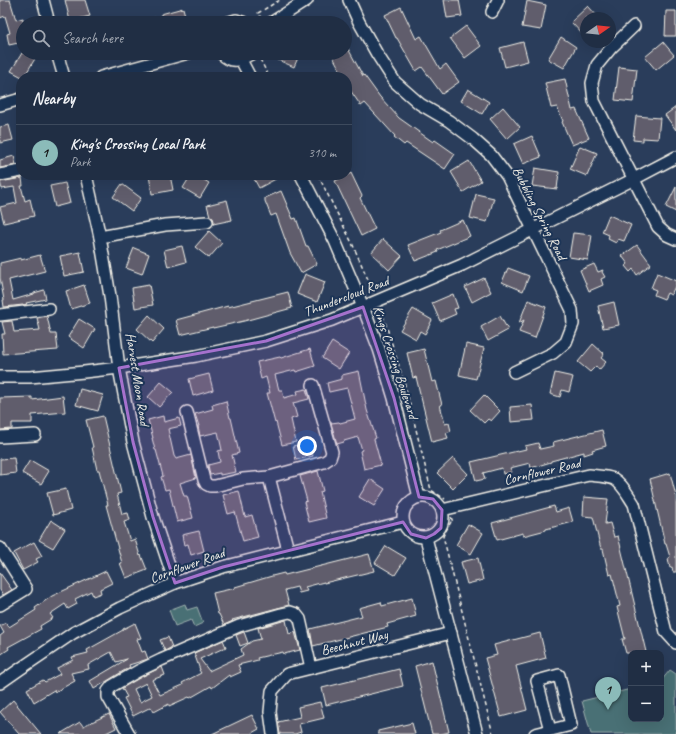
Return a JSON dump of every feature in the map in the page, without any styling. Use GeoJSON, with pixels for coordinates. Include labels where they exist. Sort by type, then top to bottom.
{"type":"FeatureCollection","features":[{"type":"Feature","properties":{"kind":"street"},"geometry":{"type":"LineString","coordinates":[[43,0],[47,16]]}},
{"type":"Feature","properties":{"kind":"street"},"geometry":{"type":"LineString","coordinates":[[282,16],[307,0]]}},
{"type":"Feature","properties":{"kind":"street","name":"Bubbling Spring Road"},"geometry":{"type":"LineString","coordinates":[[349,0],[359,22],[395,82],[420,104],[450,121],[473,139],[491,155],[507,176],[572,310],[572,324],[566,342],[553,353],[514,372]]}},
{"type":"Feature","properties":{"kind":"street"},"geometry":{"type":"LineString","coordinates":[[492,12],[498,0]]}},
{"type":"Feature","properties":{"kind":"street"},"geometry":{"type":"LineString","coordinates":[[634,26],[611,48],[597,65],[592,83],[594,101],[658,227],[676,239]]}},
{"type":"Feature","properties":{"kind":"street"},"geometry":{"type":"LineString","coordinates":[[59,60],[63,72]]}},
{"type":"Feature","properties":{"kind":"street"},"geometry":{"type":"LineString","coordinates":[[119,72],[163,60]]}},
{"type":"Feature","properties":{"kind":"street"},"geometry":{"type":"LineString","coordinates":[[230,60],[241,60],[247,72]]}},
{"type":"Feature","properties":{"kind":"street"},"geometry":{"type":"LineString","coordinates":[[0,106],[16,101]]}},
{"type":"Feature","properties":{"kind":"street","name":"Thundercloud Road"},"geometry":{"type":"LineString","coordinates":[[0,377],[30,377],[120,368],[196,356],[266,341],[332,320],[462,265],[676,157]]}},
{"type":"Feature","properties":{"kind":"street"},"geometry":{"type":"LineString","coordinates":[[0,175],[16,172]]}},
{"type":"Feature","properties":{"kind":"street","name":"Harvest Moon Road"},"geometry":{"type":"LineString","coordinates":[[87,180],[100,237],[133,442],[153,517],[175,583]]}},
{"type":"Feature","properties":{"kind":"street","name":"Kings Crossing Boulevard"},"geometry":{"type":"LineString","coordinates":[[304,180],[335,241],[379,349],[394,398],[419,497]]}},
{"type":"Feature","properties":{"kind":"street"},"geometry":{"type":"LineString","coordinates":[[100,237],[164,225],[207,222]]}},
{"type":"Feature","properties":{"kind":"street"},"geometry":{"type":"LineString","coordinates":[[0,315],[49,309]]}},
{"type":"Feature","properties":{"kind":"street"},"geometry":{"type":"LineString","coordinates":[[186,412],[206,484],[215,486],[243,479],[269,477],[324,462],[330,458],[332,452],[313,385]]}},
{"type":"Feature","properties":{"kind":"street"},"geometry":{"type":"LineString","coordinates":[[0,437],[35,435]]}},
{"type":"Feature","properties":{"kind":"street","name":"Cornflower Road"},"geometry":{"type":"LineString","coordinates":[[442,510],[589,475],[603,476],[615,480],[626,491],[634,504],[666,632],[676,643]]}},
{"type":"Feature","properties":{"kind":"street"},"geometry":{"type":"LineString","coordinates":[[269,477],[288,550]]}},
{"type":"Feature","properties":{"kind":"street"},"geometry":{"type":"LineString","coordinates":[[419,497],[433,499],[442,510],[443,519],[441,528],[426,538],[412,534],[403,522],[404,511],[409,502],[419,497]]}},
{"type":"Feature","properties":{"kind":"street","name":"Cornflower Road"},"geometry":{"type":"LineString","coordinates":[[0,683],[73,633],[120,608],[175,583],[223,567],[403,522]]}},
{"type":"Feature","properties":{"kind":"street"},"geometry":{"type":"LineString","coordinates":[[426,538],[477,734]]}},
{"type":"Feature","properties":{"kind":"street"},"geometry":{"type":"LineString","coordinates":[[0,548],[26,589],[0,605]]}},
{"type":"Feature","properties":{"kind":"street"},"geometry":{"type":"LineString","coordinates":[[129,734],[108,697],[108,691],[112,686],[161,660],[239,626],[290,612],[296,614],[300,619],[311,668]]}},
{"type":"Feature","properties":{"kind":"street","name":"Beechnut Way"},"geometry":{"type":"LineString","coordinates":[[273,734],[270,712],[272,691],[287,674],[451,633]]}},
{"type":"Feature","properties":{"kind":"street"},"geometry":{"type":"LineString","coordinates":[[535,734],[571,725],[559,675],[537,681],[550,730]]}},
{"type":"Feature","properties":{"kind":"path"},"geometry":{"type":"LineString","coordinates":[[260,16],[258,13],[280,0]]}},
{"type":"Feature","properties":{"kind":"path"},"geometry":{"type":"LineString","coordinates":[[258,60],[266,72]]}},
{"type":"Feature","properties":{"kind":"highlighted area"},"geometry":{"type":"Polygon","coordinates":[[[363,307],[394,398],[419,497],[433,499],[442,510],[441,528],[434,534],[426,538],[411,534],[403,522],[223,567],[175,583],[153,517],[133,442],[119,368],[266,341],[363,307]]]}},
{"type":"Feature","properties":{"kind":"green space"},"geometry":{"type":"Polygon","coordinates":[[[185,604],[187,610],[197,607],[203,623],[194,627],[191,620],[175,626],[169,610],[185,604]]]}},
{"type":"Feature","properties":{"kind":"green space"},"geometry":{"type":"Polygon","coordinates":[[[670,670],[676,674],[676,734],[591,734],[582,701],[628,690],[628,722],[664,722],[664,677],[670,670]]]}},
{"type":"Feature","properties":{"kind":"building"},"geometry":{"type":"Polygon","coordinates":[[[0,0],[10,0],[16,20],[16,44],[9,45],[7,34],[10,33],[5,16],[0,18],[0,0]]]}},
{"type":"Feature","properties":{"kind":"building"},"geometry":{"type":"Polygon","coordinates":[[[65,0],[85,0],[90,16],[69,16],[65,0]]]}},
{"type":"Feature","properties":{"kind":"building"},"geometry":{"type":"Polygon","coordinates":[[[444,0],[459,0],[462,16],[447,18],[444,0]]]}},
{"type":"Feature","properties":{"kind":"building"},"geometry":{"type":"Polygon","coordinates":[[[527,1],[546,5],[541,30],[522,27],[527,1]]]}},
{"type":"Feature","properties":{"kind":"building"},"geometry":{"type":"Polygon","coordinates":[[[588,6],[594,12],[582,12],[588,6]]]}},
{"type":"Feature","properties":{"kind":"building"},"geometry":{"type":"Polygon","coordinates":[[[401,7],[416,39],[421,36],[440,69],[446,64],[459,82],[442,94],[422,67],[416,71],[396,38],[385,15],[401,7]]]}},
{"type":"Feature","properties":{"kind":"building"},"geometry":{"type":"Polygon","coordinates":[[[183,8],[185,16],[161,16],[161,14],[183,8]]]}},
{"type":"Feature","properties":{"kind":"building"},"geometry":{"type":"Polygon","coordinates":[[[666,11],[676,11],[676,36],[665,36],[666,11]]]}},
{"type":"Feature","properties":{"kind":"building"},"geometry":{"type":"Polygon","coordinates":[[[580,14],[580,32],[571,22],[580,14]]]}},
{"type":"Feature","properties":{"kind":"building"},"geometry":{"type":"Polygon","coordinates":[[[466,26],[481,46],[465,58],[450,38],[466,26]]]}},
{"type":"Feature","properties":{"kind":"building"},"geometry":{"type":"Polygon","coordinates":[[[561,37],[576,47],[564,68],[548,59],[561,37]]]}},
{"type":"Feature","properties":{"kind":"building"},"geometry":{"type":"Polygon","coordinates":[[[523,42],[528,61],[505,67],[500,48],[523,42]]]}},
{"type":"Feature","properties":{"kind":"building"},"geometry":{"type":"Polygon","coordinates":[[[663,42],[674,55],[656,70],[645,57],[663,42]]]}},
{"type":"Feature","properties":{"kind":"building"},"geometry":{"type":"Polygon","coordinates":[[[352,56],[363,76],[364,75],[380,97],[399,118],[433,142],[435,140],[455,154],[445,169],[406,143],[404,145],[394,137],[395,136],[365,103],[361,106],[352,93],[352,72],[341,72],[335,60],[352,60],[352,56]]]}},
{"type":"Feature","properties":{"kind":"building"},"geometry":{"type":"Polygon","coordinates":[[[18,60],[34,60],[27,72],[16,72],[16,74],[11,71],[18,60]]]}},
{"type":"Feature","properties":{"kind":"building"},"geometry":{"type":"Polygon","coordinates":[[[278,60],[297,60],[294,67],[278,60]]]}},
{"type":"Feature","properties":{"kind":"building"},"geometry":{"type":"Polygon","coordinates":[[[619,67],[637,69],[633,102],[615,100],[619,67]]]}},
{"type":"Feature","properties":{"kind":"building"},"geometry":{"type":"Polygon","coordinates":[[[565,79],[572,110],[576,109],[589,138],[572,145],[557,107],[551,108],[545,83],[565,79]]]}},
{"type":"Feature","properties":{"kind":"building"},"geometry":{"type":"Polygon","coordinates":[[[468,89],[489,102],[482,114],[461,101],[468,89]]]}},
{"type":"Feature","properties":{"kind":"building"},"geometry":{"type":"Polygon","coordinates":[[[503,107],[520,127],[507,139],[490,119],[503,107]]]}},
{"type":"Feature","properties":{"kind":"building"},"geometry":{"type":"Polygon","coordinates":[[[676,107],[676,130],[665,115],[676,107]]]}},
{"type":"Feature","properties":{"kind":"building"},"geometry":{"type":"Polygon","coordinates":[[[636,116],[660,118],[658,139],[643,138],[643,141],[633,140],[636,116]]]}},
{"type":"Feature","properties":{"kind":"building"},"geometry":{"type":"Polygon","coordinates":[[[9,125],[13,140],[0,143],[0,127],[9,125]]]}},
{"type":"Feature","properties":{"kind":"building"},"geometry":{"type":"Polygon","coordinates":[[[532,136],[541,157],[523,164],[514,144],[532,136]]]}},
{"type":"Feature","properties":{"kind":"building"},"geometry":{"type":"Polygon","coordinates":[[[580,146],[597,153],[587,176],[570,169],[580,146]]]}},
{"type":"Feature","properties":{"kind":"building"},"geometry":{"type":"Polygon","coordinates":[[[14,156],[16,165],[0,168],[0,160],[14,156]]]}},
{"type":"Feature","properties":{"kind":"building"},"geometry":{"type":"Polygon","coordinates":[[[469,161],[481,181],[463,192],[451,172],[469,161]]]}},
{"type":"Feature","properties":{"kind":"building"},"geometry":{"type":"Polygon","coordinates":[[[535,168],[559,172],[557,189],[532,186],[535,168]]]}},
{"type":"Feature","properties":{"kind":"building"},"geometry":{"type":"Polygon","coordinates":[[[352,175],[362,196],[360,198],[375,229],[361,236],[335,181],[352,180],[352,175]]]}},
{"type":"Feature","properties":{"kind":"building"},"geometry":{"type":"Polygon","coordinates":[[[16,179],[22,180],[23,186],[21,186],[25,201],[30,199],[34,216],[4,223],[0,207],[17,203],[14,187],[2,189],[0,182],[16,179]]]}},
{"type":"Feature","properties":{"kind":"building"},"geometry":{"type":"Polygon","coordinates":[[[150,180],[171,180],[173,190],[152,194],[150,180]]]}},
{"type":"Feature","properties":{"kind":"building"},"geometry":{"type":"Polygon","coordinates":[[[188,180],[204,180],[209,183],[200,198],[183,188],[188,180]]]}},
{"type":"Feature","properties":{"kind":"building"},"geometry":{"type":"Polygon","coordinates":[[[255,180],[274,180],[259,188],[255,180]]]}},
{"type":"Feature","properties":{"kind":"building"},"geometry":{"type":"Polygon","coordinates":[[[65,183],[70,203],[55,207],[50,186],[65,183]]]}},
{"type":"Feature","properties":{"kind":"building"},"geometry":{"type":"Polygon","coordinates":[[[122,184],[141,198],[132,211],[113,197],[122,184]]]}},
{"type":"Feature","properties":{"kind":"building"},"geometry":{"type":"Polygon","coordinates":[[[676,187],[676,212],[666,207],[676,187]]]}},
{"type":"Feature","properties":{"kind":"building"},"geometry":{"type":"Polygon","coordinates":[[[281,191],[293,219],[296,218],[306,246],[308,246],[317,264],[301,273],[290,253],[276,214],[271,216],[265,201],[265,198],[281,191]]]}},
{"type":"Feature","properties":{"kind":"building"},"geometry":{"type":"Polygon","coordinates":[[[476,194],[494,198],[487,222],[470,218],[476,194]]]}},
{"type":"Feature","properties":{"kind":"building"},"geometry":{"type":"Polygon","coordinates":[[[227,200],[232,220],[213,224],[214,221],[210,216],[207,205],[227,200]]]}},
{"type":"Feature","properties":{"kind":"building"},"geometry":{"type":"Polygon","coordinates":[[[609,215],[631,225],[624,241],[618,239],[616,243],[608,239],[609,235],[602,232],[609,215]]]}},
{"type":"Feature","properties":{"kind":"building"},"geometry":{"type":"Polygon","coordinates":[[[463,220],[470,236],[437,250],[438,252],[415,261],[408,245],[441,232],[440,230],[463,220]]]}},
{"type":"Feature","properties":{"kind":"building"},"geometry":{"type":"Polygon","coordinates":[[[209,231],[222,243],[209,258],[195,247],[209,231]]]}},
{"type":"Feature","properties":{"kind":"building"},"geometry":{"type":"Polygon","coordinates":[[[573,233],[592,235],[588,260],[569,257],[573,233]]]}},
{"type":"Feature","properties":{"kind":"building"},"geometry":{"type":"Polygon","coordinates":[[[383,239],[402,256],[389,270],[371,253],[383,239]]]}},
{"type":"Feature","properties":{"kind":"building"},"geometry":{"type":"Polygon","coordinates":[[[637,245],[651,264],[637,275],[633,269],[630,272],[625,266],[628,264],[622,256],[637,245]]]}},
{"type":"Feature","properties":{"kind":"building"},"geometry":{"type":"Polygon","coordinates":[[[182,246],[186,262],[168,267],[164,250],[182,246]]]}},
{"type":"Feature","properties":{"kind":"building"},"geometry":{"type":"Polygon","coordinates":[[[134,248],[149,254],[142,274],[126,268],[134,248]]]}},
{"type":"Feature","properties":{"kind":"building"},"geometry":{"type":"Polygon","coordinates":[[[80,252],[84,272],[64,276],[60,256],[80,252]]]}},
{"type":"Feature","properties":{"kind":"building"},"geometry":{"type":"Polygon","coordinates":[[[40,255],[45,271],[9,280],[13,300],[44,290],[46,299],[23,305],[4,307],[0,278],[0,263],[40,255]]]}},
{"type":"Feature","properties":{"kind":"building"},"geometry":{"type":"Polygon","coordinates":[[[594,264],[598,272],[603,270],[602,272],[605,277],[601,279],[603,285],[589,291],[580,270],[594,264]]]}},
{"type":"Feature","properties":{"kind":"building"},"geometry":{"type":"Polygon","coordinates":[[[508,268],[529,276],[523,291],[502,282],[508,268]]]}},
{"type":"Feature","properties":{"kind":"building"},"geometry":{"type":"Polygon","coordinates":[[[657,273],[676,281],[671,295],[667,293],[664,299],[654,295],[656,290],[651,288],[657,273]]]}},
{"type":"Feature","properties":{"kind":"building"},"geometry":{"type":"Polygon","coordinates":[[[305,274],[325,282],[317,302],[297,294],[305,274]]]}},
{"type":"Feature","properties":{"kind":"building"},"geometry":{"type":"Polygon","coordinates":[[[484,278],[491,292],[472,302],[465,287],[484,278]]]}},
{"type":"Feature","properties":{"kind":"building"},"geometry":{"type":"Polygon","coordinates":[[[84,285],[90,303],[71,309],[66,291],[84,285]]]}},
{"type":"Feature","properties":{"kind":"building"},"geometry":{"type":"Polygon","coordinates":[[[149,285],[153,305],[135,308],[132,288],[149,285]]]}},
{"type":"Feature","properties":{"kind":"building"},"geometry":{"type":"Polygon","coordinates":[[[288,292],[292,308],[244,321],[180,335],[176,320],[288,292]]]}},
{"type":"Feature","properties":{"kind":"building"},"geometry":{"type":"Polygon","coordinates":[[[453,294],[458,308],[454,309],[456,314],[440,321],[432,303],[453,294]]]}},
{"type":"Feature","properties":{"kind":"building"},"geometry":{"type":"Polygon","coordinates":[[[528,300],[546,307],[535,338],[519,332],[524,320],[519,323],[528,300]]]}},
{"type":"Feature","properties":{"kind":"building"},"geometry":{"type":"Polygon","coordinates":[[[614,302],[619,325],[603,328],[598,306],[614,302]]]}},
{"type":"Feature","properties":{"kind":"building"},"geometry":{"type":"Polygon","coordinates":[[[413,309],[432,320],[425,334],[420,331],[416,339],[400,330],[413,309]]]}},
{"type":"Feature","properties":{"kind":"building"},"geometry":{"type":"Polygon","coordinates":[[[149,315],[164,329],[152,343],[137,329],[149,315]]]}},
{"type":"Feature","properties":{"kind":"building"},"geometry":{"type":"Polygon","coordinates":[[[47,316],[51,334],[56,334],[58,350],[3,354],[2,334],[5,334],[2,322],[12,321],[14,332],[40,330],[37,318],[47,316]]]}},
{"type":"Feature","properties":{"kind":"building"},"geometry":{"type":"Polygon","coordinates":[[[500,316],[508,330],[488,341],[481,327],[500,316]]]}},
{"type":"Feature","properties":{"kind":"building"},"geometry":{"type":"Polygon","coordinates":[[[79,319],[95,329],[84,348],[68,337],[79,319]]]}},
{"type":"Feature","properties":{"kind":"building"},"geometry":{"type":"Polygon","coordinates":[[[332,342],[349,353],[339,369],[322,358],[332,342]]]}},
{"type":"Feature","properties":{"kind":"building"},"geometry":{"type":"Polygon","coordinates":[[[466,344],[484,348],[476,379],[459,375],[466,344]]]}},
{"type":"Feature","properties":{"kind":"building"},"geometry":{"type":"Polygon","coordinates":[[[593,344],[604,354],[601,358],[606,362],[599,370],[596,366],[590,372],[578,362],[593,344]]]}},
{"type":"Feature","properties":{"kind":"building"},"geometry":{"type":"Polygon","coordinates":[[[310,349],[315,366],[296,372],[295,370],[275,375],[279,390],[282,390],[284,398],[298,394],[297,391],[306,389],[309,399],[293,403],[297,417],[291,419],[296,442],[282,445],[267,393],[270,393],[266,377],[261,379],[257,362],[281,358],[310,349]]]}},
{"type":"Feature","properties":{"kind":"building"},"geometry":{"type":"Polygon","coordinates":[[[424,349],[432,382],[436,381],[445,424],[449,423],[451,431],[446,433],[448,438],[432,442],[416,377],[413,378],[407,353],[424,349]]]}},
{"type":"Feature","properties":{"kind":"building"},"geometry":{"type":"Polygon","coordinates":[[[359,371],[367,410],[376,438],[374,439],[381,465],[364,469],[360,451],[362,450],[358,437],[337,444],[331,423],[340,423],[355,419],[347,388],[329,392],[327,383],[342,379],[342,375],[359,371]]]}},
{"type":"Feature","properties":{"kind":"building"},"geometry":{"type":"Polygon","coordinates":[[[555,373],[573,377],[569,392],[562,390],[560,397],[550,394],[555,373]]]}},
{"type":"Feature","properties":{"kind":"building"},"geometry":{"type":"Polygon","coordinates":[[[209,374],[213,390],[193,396],[189,379],[209,374]]]}},
{"type":"Feature","properties":{"kind":"building"},"geometry":{"type":"Polygon","coordinates":[[[161,382],[173,392],[159,407],[148,397],[161,382]]]}},
{"type":"Feature","properties":{"kind":"building"},"geometry":{"type":"Polygon","coordinates":[[[80,389],[103,395],[98,411],[76,405],[80,389]]]}},
{"type":"Feature","properties":{"kind":"building"},"geometry":{"type":"Polygon","coordinates":[[[484,395],[500,411],[491,421],[488,419],[484,423],[470,410],[484,395]]]}},
{"type":"Feature","properties":{"kind":"building"},"geometry":{"type":"Polygon","coordinates":[[[63,396],[65,412],[32,415],[32,423],[12,423],[12,429],[0,430],[0,398],[32,397],[32,400],[63,396]]]}},
{"type":"Feature","properties":{"kind":"building"},"geometry":{"type":"Polygon","coordinates":[[[226,401],[239,453],[232,455],[236,472],[210,475],[208,465],[220,462],[218,451],[222,450],[218,432],[200,436],[199,426],[195,414],[213,409],[212,405],[226,401]]]}},
{"type":"Feature","properties":{"kind":"building"},"geometry":{"type":"Polygon","coordinates":[[[532,405],[534,420],[511,422],[510,407],[532,405]]]}},
{"type":"Feature","properties":{"kind":"building"},"geometry":{"type":"Polygon","coordinates":[[[103,416],[121,493],[117,494],[122,514],[128,513],[130,520],[124,522],[130,541],[135,539],[140,556],[141,555],[147,570],[126,578],[120,563],[122,563],[106,505],[108,505],[99,470],[97,470],[86,420],[103,416]]]}},
{"type":"Feature","properties":{"kind":"building"},"geometry":{"type":"Polygon","coordinates":[[[163,416],[164,422],[179,418],[181,426],[168,429],[174,456],[176,459],[191,455],[196,478],[180,483],[184,496],[187,496],[193,518],[177,522],[169,489],[165,490],[161,477],[163,476],[148,420],[163,416]]]}},
{"type":"Feature","properties":{"kind":"building"},"geometry":{"type":"Polygon","coordinates":[[[602,430],[606,446],[592,450],[593,452],[584,455],[584,452],[531,468],[530,463],[510,468],[512,472],[503,474],[502,468],[483,473],[485,479],[476,481],[471,462],[526,449],[525,446],[538,443],[540,449],[554,446],[553,442],[602,430]]]}},
{"type":"Feature","properties":{"kind":"building"},"geometry":{"type":"Polygon","coordinates":[[[309,442],[313,456],[296,460],[293,446],[309,442]]]}},
{"type":"Feature","properties":{"kind":"building"},"geometry":{"type":"Polygon","coordinates":[[[14,458],[16,473],[0,475],[0,459],[14,458]]]}},
{"type":"Feature","properties":{"kind":"building"},"geometry":{"type":"Polygon","coordinates":[[[453,458],[468,474],[453,489],[437,473],[453,458]]]}},
{"type":"Feature","properties":{"kind":"building"},"geometry":{"type":"Polygon","coordinates":[[[30,460],[49,471],[41,484],[22,473],[30,460]]]}},
{"type":"Feature","properties":{"kind":"building"},"geometry":{"type":"Polygon","coordinates":[[[318,471],[323,491],[320,492],[326,518],[309,522],[304,502],[307,501],[300,476],[318,471]]]}},
{"type":"Feature","properties":{"kind":"building"},"geometry":{"type":"Polygon","coordinates":[[[670,473],[676,496],[676,572],[673,572],[672,567],[670,568],[668,558],[670,557],[665,544],[650,479],[670,473]]]}},
{"type":"Feature","properties":{"kind":"building"},"geometry":{"type":"Polygon","coordinates":[[[370,479],[385,489],[374,506],[359,497],[370,479]]]}},
{"type":"Feature","properties":{"kind":"building"},"geometry":{"type":"Polygon","coordinates":[[[66,489],[71,510],[53,515],[47,493],[66,489]]]}},
{"type":"Feature","properties":{"kind":"building"},"geometry":{"type":"Polygon","coordinates":[[[239,491],[245,517],[252,515],[258,537],[243,541],[235,512],[228,514],[223,495],[239,491]]]}},
{"type":"Feature","properties":{"kind":"building"},"geometry":{"type":"Polygon","coordinates":[[[584,497],[608,499],[605,524],[610,523],[614,537],[618,536],[646,650],[628,650],[628,653],[626,653],[622,639],[625,639],[617,607],[620,606],[612,574],[609,575],[593,517],[583,516],[584,497]]]}},
{"type":"Feature","properties":{"kind":"building"},"geometry":{"type":"Polygon","coordinates":[[[554,506],[556,512],[569,508],[573,522],[523,536],[523,533],[497,540],[492,523],[554,506]]]}},
{"type":"Feature","properties":{"kind":"building"},"geometry":{"type":"Polygon","coordinates":[[[51,520],[65,529],[53,548],[39,540],[51,520]]]}},
{"type":"Feature","properties":{"kind":"building"},"geometry":{"type":"Polygon","coordinates":[[[468,524],[483,533],[471,554],[456,545],[468,524]]]}},
{"type":"Feature","properties":{"kind":"building"},"geometry":{"type":"Polygon","coordinates":[[[199,531],[204,551],[191,555],[188,544],[184,545],[182,535],[199,531]]]}},
{"type":"Feature","properties":{"kind":"building"},"geometry":{"type":"Polygon","coordinates":[[[34,542],[42,556],[36,559],[38,562],[23,570],[14,553],[34,542]]]}},
{"type":"Feature","properties":{"kind":"building"},"geometry":{"type":"Polygon","coordinates":[[[386,546],[406,558],[395,575],[375,563],[386,546]]]}},
{"type":"Feature","properties":{"kind":"building"},"geometry":{"type":"Polygon","coordinates":[[[369,554],[374,571],[305,587],[307,591],[299,593],[297,587],[285,590],[289,605],[232,620],[233,621],[224,625],[218,614],[213,593],[284,573],[285,575],[369,554]]]}},
{"type":"Feature","properties":{"kind":"building"},"geometry":{"type":"Polygon","coordinates":[[[478,558],[483,580],[467,584],[461,562],[478,558]]]}},
{"type":"Feature","properties":{"kind":"building"},"geometry":{"type":"Polygon","coordinates":[[[106,571],[112,583],[100,589],[101,593],[93,596],[91,591],[75,599],[77,604],[68,609],[65,604],[50,614],[53,618],[40,626],[41,629],[8,647],[9,649],[0,655],[0,636],[4,633],[0,626],[6,623],[9,627],[36,610],[35,608],[52,596],[106,571]]]}},
{"type":"Feature","properties":{"kind":"building"},"geometry":{"type":"Polygon","coordinates":[[[0,573],[12,590],[3,595],[0,590],[0,573]]]}},
{"type":"Feature","properties":{"kind":"building"},"geometry":{"type":"Polygon","coordinates":[[[412,598],[416,616],[387,624],[388,627],[313,646],[310,629],[362,616],[359,608],[381,602],[382,606],[412,598]]]}},
{"type":"Feature","properties":{"kind":"building"},"geometry":{"type":"Polygon","coordinates":[[[286,620],[289,634],[295,632],[300,650],[257,658],[258,660],[238,665],[241,672],[230,677],[229,675],[212,688],[211,686],[190,698],[189,697],[169,706],[169,704],[154,712],[151,707],[133,716],[124,698],[127,697],[122,688],[162,667],[165,675],[152,680],[160,695],[183,685],[182,683],[201,673],[194,653],[223,640],[226,647],[200,659],[209,671],[243,655],[241,649],[252,641],[261,639],[258,628],[286,620]],[[146,683],[134,689],[140,702],[152,696],[146,683]]]}},
{"type":"Feature","properties":{"kind":"building"},"geometry":{"type":"Polygon","coordinates":[[[135,623],[141,638],[137,639],[142,652],[145,651],[148,659],[129,665],[130,667],[94,689],[90,681],[127,659],[116,662],[111,652],[88,665],[89,669],[71,673],[75,681],[55,692],[54,690],[34,702],[27,689],[43,680],[45,682],[60,674],[57,668],[73,660],[72,657],[88,653],[87,650],[135,623]]]}},
{"type":"Feature","properties":{"kind":"building"},"geometry":{"type":"Polygon","coordinates":[[[244,632],[248,643],[240,646],[236,635],[244,632]]]}},
{"type":"Feature","properties":{"kind":"building"},"geometry":{"type":"Polygon","coordinates":[[[540,633],[546,658],[516,666],[527,710],[501,717],[485,658],[497,655],[494,645],[540,633]]]}},
{"type":"Feature","properties":{"kind":"building"},"geometry":{"type":"Polygon","coordinates":[[[168,637],[172,647],[165,651],[160,640],[168,637]]]}},
{"type":"Feature","properties":{"kind":"building"},"geometry":{"type":"Polygon","coordinates":[[[432,661],[449,732],[441,734],[432,734],[415,666],[432,661]]]}},
{"type":"Feature","properties":{"kind":"building"},"geometry":{"type":"Polygon","coordinates":[[[399,669],[403,686],[326,705],[322,688],[399,669]]]}},
{"type":"Feature","properties":{"kind":"building"},"geometry":{"type":"Polygon","coordinates":[[[13,700],[41,734],[19,734],[0,712],[13,700]]]}},
{"type":"Feature","properties":{"kind":"building"},"geometry":{"type":"Polygon","coordinates":[[[320,702],[324,718],[299,724],[301,732],[295,734],[280,734],[278,722],[300,717],[298,707],[320,702]]]}},
{"type":"Feature","properties":{"kind":"building"},"geometry":{"type":"Polygon","coordinates":[[[109,714],[116,728],[104,734],[60,734],[80,722],[83,726],[109,714]]]}},
{"type":"Feature","properties":{"kind":"building"},"geometry":{"type":"Polygon","coordinates":[[[252,715],[259,729],[250,734],[212,734],[252,715]]]}},
{"type":"Feature","properties":{"kind":"building"},"geometry":{"type":"Polygon","coordinates":[[[412,723],[415,734],[378,734],[378,731],[412,723]]]}},
{"type":"Feature","properties":{"kind":"place","name":"King's Crossing Local Park"},"geometry":{"type":"Point","coordinates":[608,710]}}]}
